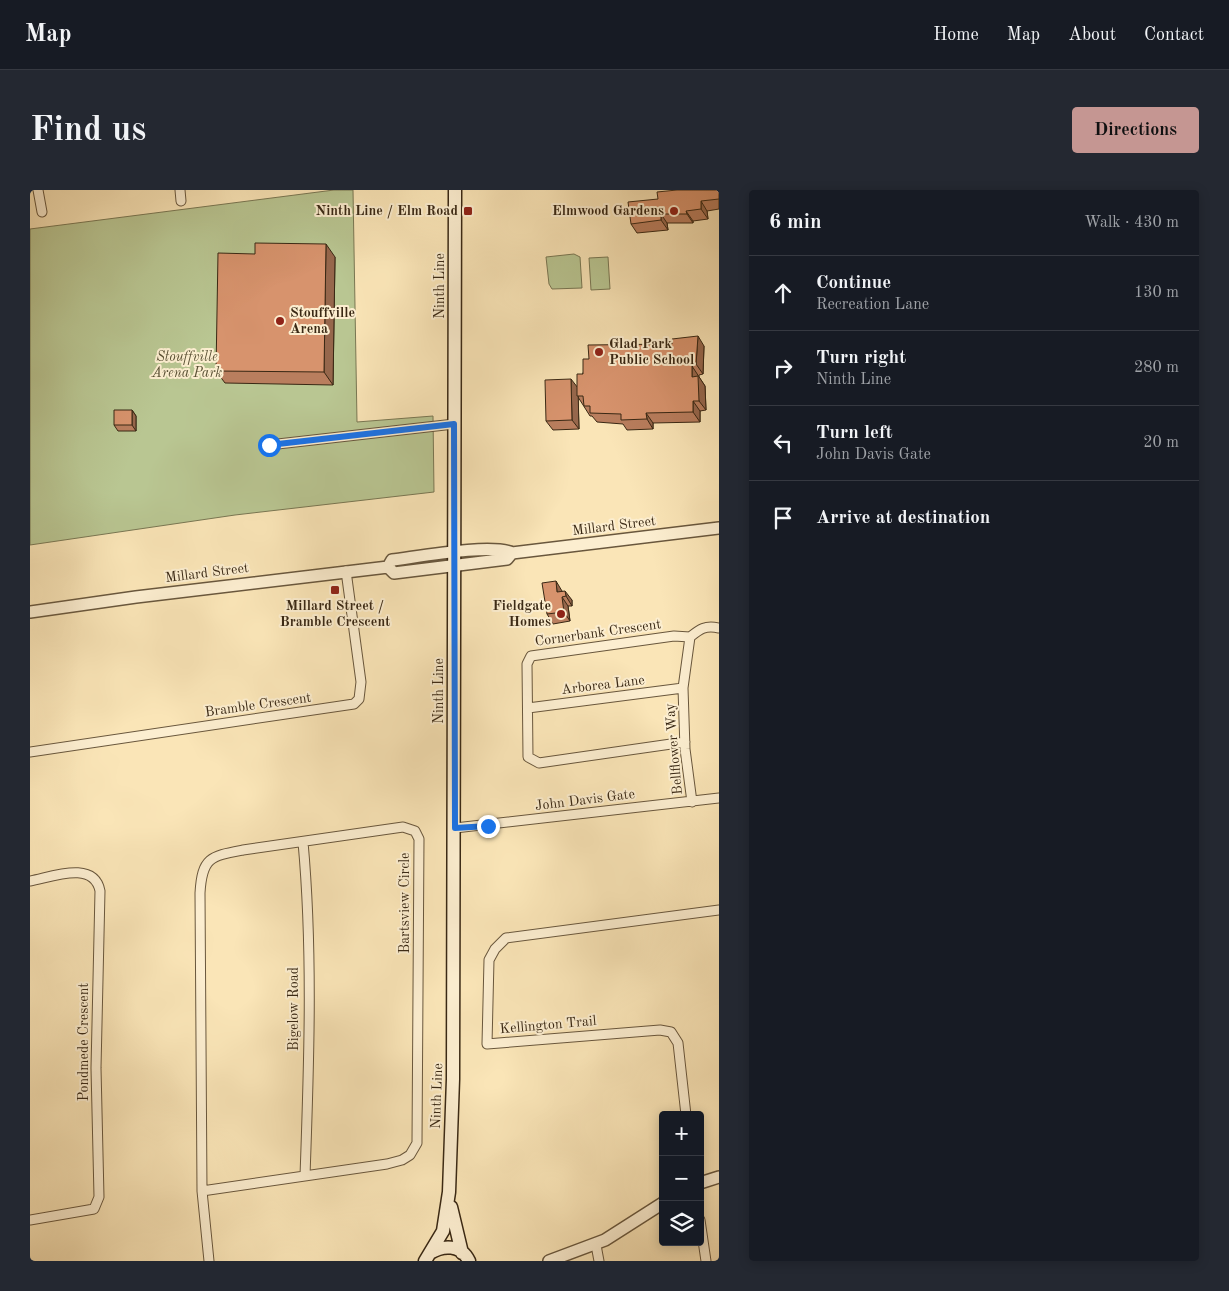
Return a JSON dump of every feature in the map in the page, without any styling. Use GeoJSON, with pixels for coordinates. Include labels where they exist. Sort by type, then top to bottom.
{"type":"FeatureCollection","features":[{"type":"Feature","properties":{"kind":"main road","name":"Ninth Line"},"geometry":{"type":"LineString","coordinates":[[426,1258],[443,1231],[449,1192],[454,1017],[455,190]]}},
{"type":"Feature","properties":{"kind":"main road","name":"Ninth Line"},"geometry":{"type":"LineString","coordinates":[[449,1192],[454,1224],[465,1256]]}},
{"type":"Feature","properties":{"kind":"main road"},"geometry":{"type":"LineString","coordinates":[[426,1258],[438,1248],[448,1246],[465,1256]]}},
{"type":"Feature","properties":{"kind":"street"},"geometry":{"type":"LineString","coordinates":[[38,190],[42,212]]}},
{"type":"Feature","properties":{"kind":"street"},"geometry":{"type":"LineString","coordinates":[[180,190],[181,201]]}},
{"type":"Feature","properties":{"kind":"street"},"geometry":{"type":"LineString","coordinates":[[269,445],[454,424]]}},
{"type":"Feature","properties":{"kind":"street","name":"Millard Street"},"geometry":{"type":"LineString","coordinates":[[30,612],[136,596],[388,567],[392,560],[454,558],[504,548],[512,553],[719,528]]}},
{"type":"Feature","properties":{"kind":"street","name":"Bramble Crescent"},"geometry":{"type":"LineString","coordinates":[[30,752],[354,704],[359,699],[361,682],[346,571]]}},
{"type":"Feature","properties":{"kind":"street"},"geometry":{"type":"LineString","coordinates":[[690,637],[702,627],[708,625],[719,628]]}},
{"type":"Feature","properties":{"kind":"street","name":"Cornerbank Crescent"},"geometry":{"type":"LineString","coordinates":[[685,742],[539,763],[528,758],[527,664],[531,656],[674,636],[690,637]]}},
{"type":"Feature","properties":{"kind":"street","name":"Bellflower Way"},"geometry":{"type":"LineString","coordinates":[[690,637],[683,688],[685,742],[692,802]]}},
{"type":"Feature","properties":{"kind":"street","name":"Arborea Lane"},"geometry":{"type":"LineString","coordinates":[[528,708],[683,688]]}},
{"type":"Feature","properties":{"kind":"street","name":"John Davis Gate"},"geometry":{"type":"LineString","coordinates":[[455,828],[719,798]]}},
{"type":"Feature","properties":{"kind":"street","name":"Bartsview Circle"},"geometry":{"type":"LineString","coordinates":[[202,1191],[402,1160],[410,1155],[416,1143],[419,839],[415,831],[403,827],[220,854],[205,864],[201,874],[202,1191],[209,1261]]}},
{"type":"Feature","properties":{"kind":"street","name":"Bigelow Road"},"geometry":{"type":"LineString","coordinates":[[303,842],[308,950],[308,1089],[304,1176]]}},
{"type":"Feature","properties":{"kind":"street","name":"Pondmede Crescent"},"geometry":{"type":"LineString","coordinates":[[30,881],[80,872],[91,875],[98,881],[100,891],[96,1068],[99,1197],[94,1209],[30,1220]]}},
{"type":"Feature","properties":{"kind":"street","name":"Kellington Trail"},"geometry":{"type":"LineString","coordinates":[[686,1111],[678,1043],[671,1032],[660,1030],[487,1044],[490,960],[495,950],[506,938],[719,910]]}},
{"type":"Feature","properties":{"kind":"street"},"geometry":{"type":"LineString","coordinates":[[704,1181],[719,1177]]}},
{"type":"Feature","properties":{"kind":"street"},"geometry":{"type":"LineString","coordinates":[[549,1261],[596,1245],[659,1205]]}},
{"type":"Feature","properties":{"kind":"street"},"geometry":{"type":"LineString","coordinates":[[596,1245],[599,1261]]}},
{"type":"Feature","properties":{"kind":"street"},"geometry":{"type":"LineString","coordinates":[[704,1246],[706,1261]]}},
{"type":"Feature","properties":{"kind":"street"},"geometry":{"type":"LineString","coordinates":[[465,1256],[478,1261]]}},
{"type":"Feature","properties":{"kind":"green space","name":"Stouffville Arena Park"},"geometry":{"type":"Polygon","coordinates":[[[334,190],[353,190],[357,422],[433,416],[434,492],[235,515],[30,545],[30,229],[334,190]]]}},
{"type":"Feature","properties":{"kind":"green space"},"geometry":{"type":"Polygon","coordinates":[[[574,254],[580,257],[582,288],[552,289],[549,284],[546,257],[574,254]]]}},
{"type":"Feature","properties":{"kind":"green space"},"geometry":{"type":"Polygon","coordinates":[[[608,257],[610,289],[591,290],[589,258],[608,257]]]}},
{"type":"Feature","properties":{"kind":"building"},"geometry":{"type":"Polygon","coordinates":[[[719,190],[719,199],[701,201],[701,209],[686,211],[687,214],[661,214],[661,220],[631,224],[628,202],[658,199],[657,192],[719,190]]]}},
{"type":"Feature","properties":{"kind":"building","name":"Stouffville Arena"},"geometry":{"type":"Polygon","coordinates":[[[255,243],[326,244],[324,372],[216,371],[218,253],[255,254],[255,243]]]}},
{"type":"Feature","properties":{"kind":"building"},"geometry":{"type":"Polygon","coordinates":[[[698,336],[696,364],[692,366],[692,377],[698,376],[699,401],[693,401],[693,412],[646,413],[647,419],[621,420],[621,414],[590,413],[590,406],[584,406],[583,396],[577,396],[577,374],[583,374],[583,359],[589,359],[588,345],[672,344],[672,339],[698,336]]]}},
{"type":"Feature","properties":{"kind":"building"},"geometry":{"type":"Polygon","coordinates":[[[571,379],[572,420],[546,421],[545,380],[571,379]]]}},
{"type":"Feature","properties":{"kind":"building"},"geometry":{"type":"Polygon","coordinates":[[[114,410],[132,410],[132,425],[114,425],[114,410]]]}},
{"type":"Feature","properties":{"kind":"building"},"geometry":{"type":"Polygon","coordinates":[[[556,581],[557,592],[565,591],[566,596],[562,597],[564,612],[547,614],[542,583],[556,581]]]}},
{"type":"Feature","properties":{"kind":"place","name":"Ninth Line / Elm Road"},"geometry":{"type":"Point","coordinates":[468,211]}},
{"type":"Feature","properties":{"kind":"place","name":"Elmwood Gardens"},"geometry":{"type":"Point","coordinates":[674,211]}},
{"type":"Feature","properties":{"kind":"place","name":"Stouffville Arena"},"geometry":{"type":"Point","coordinates":[280,321]}},
{"type":"Feature","properties":{"kind":"place","name":"Glad Park Public School"},"geometry":{"type":"Point","coordinates":[599,352]}},
{"type":"Feature","properties":{"kind":"place","name":"Millard Street / Bramble Crescent"},"geometry":{"type":"Point","coordinates":[335,590]}},
{"type":"Feature","properties":{"kind":"place","name":"Fieldgate Homes"},"geometry":{"type":"Point","coordinates":[561,614]}},
{"type":"Feature","properties":{"kind":"route"},"geometry":{"type":"LineString","coordinates":[[269,445],[454,424],[455,828],[488,826]]}}]}
